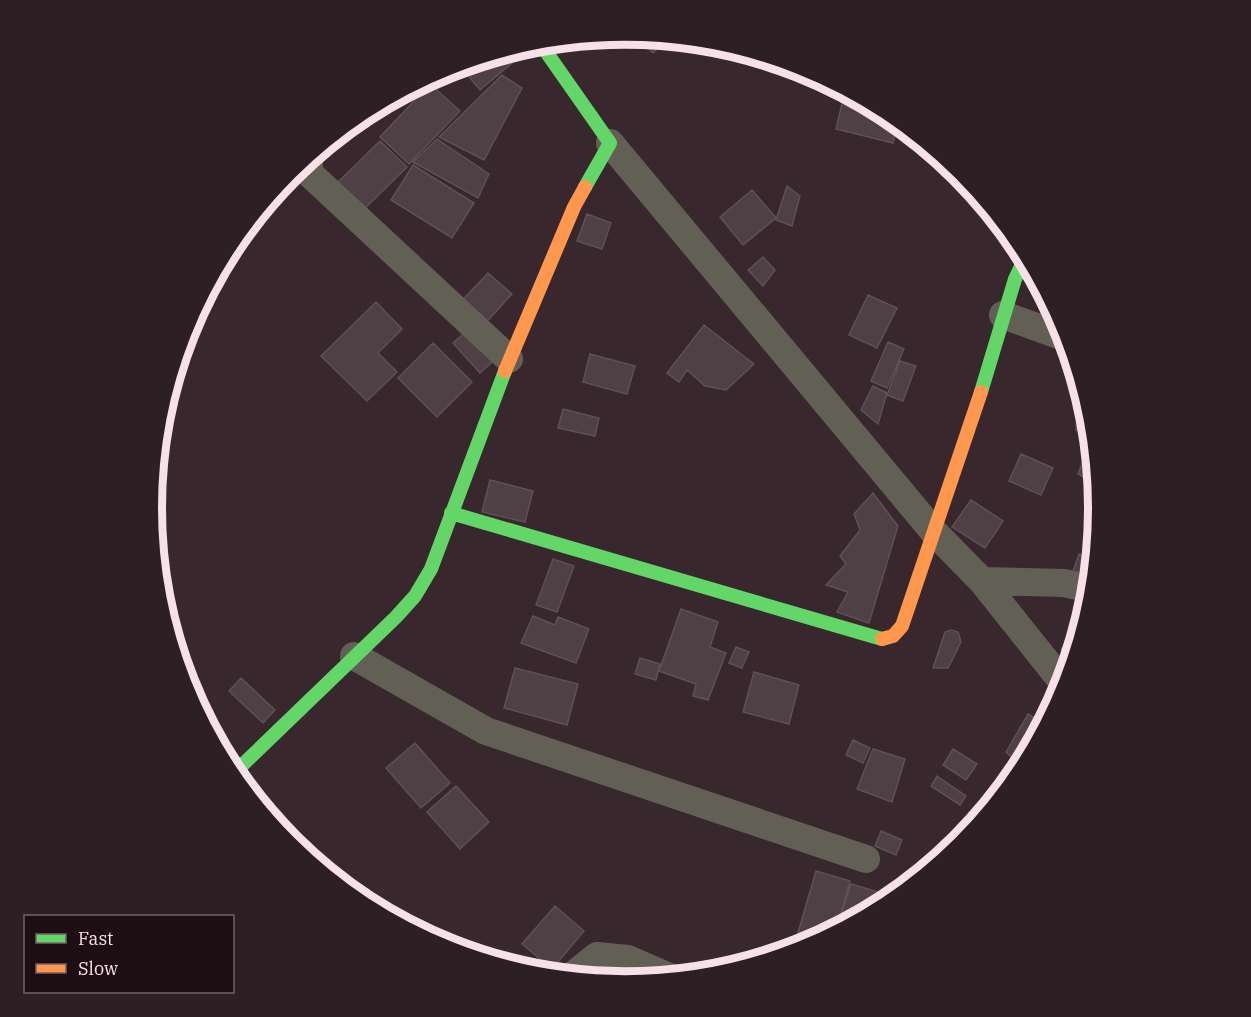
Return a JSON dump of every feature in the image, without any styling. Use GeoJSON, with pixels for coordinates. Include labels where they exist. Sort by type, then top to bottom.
{"type":"FeatureCollection","features":[{"type":"Feature","properties":{"kind":"street"},"geometry":{"type":"LineString","coordinates":[[546,52],[610,143],[934,532],[982,580],[1058,676]]}},
{"type":"Feature","properties":{"kind":"street"},"geometry":{"type":"LineString","coordinates":[[240,767],[354,656],[397,619],[420,592],[431,569],[509,359],[574,207],[610,143]]}},
{"type":"Feature","properties":{"kind":"street"},"geometry":{"type":"LineString","coordinates":[[309,170],[310,174],[509,359]]}},
{"type":"Feature","properties":{"kind":"street"},"geometry":{"type":"LineString","coordinates":[[451,513],[881,639],[893,636],[902,626],[979,399],[1003,315],[1021,268]]}},
{"type":"Feature","properties":{"kind":"street"},"geometry":{"type":"LineString","coordinates":[[1003,315],[1055,334]]}},
{"type":"Feature","properties":{"kind":"street"},"geometry":{"type":"LineString","coordinates":[[982,580],[1064,583],[1082,587]]}},
{"type":"Feature","properties":{"kind":"street"},"geometry":{"type":"LineString","coordinates":[[354,656],[486,731],[866,859]]}},
{"type":"Feature","properties":{"kind":"street"},"geometry":{"type":"LineString","coordinates":[[580,970],[597,956],[628,960],[655,971]]}},
{"type":"Feature","properties":{"kind":"building"},"geometry":{"type":"Polygon","coordinates":[[[645,46],[660,46],[653,53],[645,46]]]}},
{"type":"Feature","properties":{"kind":"building"},"geometry":{"type":"Polygon","coordinates":[[[510,60],[512,63],[480,90],[466,74],[510,60]]]}},
{"type":"Feature","properties":{"kind":"building"},"geometry":{"type":"Polygon","coordinates":[[[502,75],[522,88],[484,160],[439,137],[502,75]]]}},
{"type":"Feature","properties":{"kind":"building"},"geometry":{"type":"Polygon","coordinates":[[[433,87],[460,111],[409,164],[380,137],[423,92],[433,87]]]}},
{"type":"Feature","properties":{"kind":"building"},"geometry":{"type":"Polygon","coordinates":[[[843,99],[896,132],[893,143],[836,129],[843,99]]]}},
{"type":"Feature","properties":{"kind":"building"},"geometry":{"type":"Polygon","coordinates":[[[437,139],[489,174],[478,198],[413,162],[437,139]]]}},
{"type":"Feature","properties":{"kind":"building"},"geometry":{"type":"Polygon","coordinates":[[[380,141],[407,167],[350,223],[324,196],[380,141]]]}},
{"type":"Feature","properties":{"kind":"building"},"geometry":{"type":"Polygon","coordinates":[[[413,165],[474,203],[452,238],[391,200],[413,165]]]}},
{"type":"Feature","properties":{"kind":"building"},"geometry":{"type":"Polygon","coordinates":[[[787,186],[800,196],[792,226],[776,220],[787,186]]]}},
{"type":"Feature","properties":{"kind":"building"},"geometry":{"type":"Polygon","coordinates":[[[752,190],[776,218],[743,245],[720,217],[752,190]]]}},
{"type":"Feature","properties":{"kind":"building"},"geometry":{"type":"Polygon","coordinates":[[[587,214],[611,223],[602,249],[577,241],[587,214]]]}},
{"type":"Feature","properties":{"kind":"building"},"geometry":{"type":"Polygon","coordinates":[[[763,257],[775,270],[763,286],[748,270],[763,257]]]}},
{"type":"Feature","properties":{"kind":"building"},"geometry":{"type":"Polygon","coordinates":[[[488,273],[512,294],[481,328],[457,306],[488,273]]]}},
{"type":"Feature","properties":{"kind":"building"},"geometry":{"type":"Polygon","coordinates":[[[868,295],[897,308],[877,348],[849,335],[868,295]]]}},
{"type":"Feature","properties":{"kind":"building"},"geometry":{"type":"Polygon","coordinates":[[[376,302],[402,329],[378,353],[397,372],[367,401],[321,356],[376,302]]]}},
{"type":"Feature","properties":{"kind":"building"},"geometry":{"type":"Polygon","coordinates":[[[704,325],[754,364],[726,390],[705,386],[687,370],[679,382],[667,373],[704,325]]]}},
{"type":"Feature","properties":{"kind":"building"},"geometry":{"type":"Polygon","coordinates":[[[472,326],[499,356],[480,373],[453,343],[472,326]]]}},
{"type":"Feature","properties":{"kind":"building"},"geometry":{"type":"Polygon","coordinates":[[[888,342],[904,349],[887,388],[871,381],[888,342]]]}},
{"type":"Feature","properties":{"kind":"building"},"geometry":{"type":"Polygon","coordinates":[[[433,343],[472,382],[437,417],[398,378],[433,343]]]}},
{"type":"Feature","properties":{"kind":"building"},"geometry":{"type":"Polygon","coordinates":[[[590,354],[635,366],[627,394],[583,382],[590,354]]]}},
{"type":"Feature","properties":{"kind":"building"},"geometry":{"type":"Polygon","coordinates":[[[900,361],[916,366],[903,401],[887,395],[900,361]]]}},
{"type":"Feature","properties":{"kind":"building"},"geometry":{"type":"Polygon","coordinates":[[[873,386],[887,393],[878,424],[861,410],[873,386]]]}},
{"type":"Feature","properties":{"kind":"building"},"geometry":{"type":"Polygon","coordinates":[[[563,409],[599,418],[595,436],[558,428],[563,409]]]}},
{"type":"Feature","properties":{"kind":"building"},"geometry":{"type":"Polygon","coordinates":[[[1078,411],[1082,433],[1076,430],[1078,411]]]}},
{"type":"Feature","properties":{"kind":"building"},"geometry":{"type":"Polygon","coordinates":[[[1021,454],[1053,468],[1041,495],[1009,481],[1021,454]]]}},
{"type":"Feature","properties":{"kind":"building"},"geometry":{"type":"Polygon","coordinates":[[[1086,454],[1088,480],[1078,474],[1086,454]]]}},
{"type":"Feature","properties":{"kind":"building"},"geometry":{"type":"Polygon","coordinates":[[[490,480],[533,491],[525,522],[482,512],[490,480]]]}},
{"type":"Feature","properties":{"kind":"building"},"geometry":{"type":"Polygon","coordinates":[[[873,493],[898,526],[869,623],[837,612],[848,592],[826,585],[846,564],[840,556],[860,530],[854,514],[873,493]]]}},
{"type":"Feature","properties":{"kind":"building"},"geometry":{"type":"Polygon","coordinates":[[[971,500],[1003,521],[985,548],[952,527],[971,500]]]}},
{"type":"Feature","properties":{"kind":"building"},"geometry":{"type":"Polygon","coordinates":[[[1079,554],[1086,557],[1082,586],[1070,580],[1079,554]]]}},
{"type":"Feature","properties":{"kind":"building"},"geometry":{"type":"Polygon","coordinates":[[[553,559],[574,566],[557,612],[536,605],[553,559]]]}},
{"type":"Feature","properties":{"kind":"building"},"geometry":{"type":"Polygon","coordinates":[[[681,609],[718,622],[710,647],[726,653],[708,700],[693,696],[696,684],[659,671],[681,609]]]}},
{"type":"Feature","properties":{"kind":"building"},"geometry":{"type":"Polygon","coordinates":[[[533,616],[555,625],[558,617],[589,629],[576,663],[521,643],[533,616]]]}},
{"type":"Feature","properties":{"kind":"building"},"geometry":{"type":"Polygon","coordinates":[[[951,630],[958,632],[961,642],[948,668],[933,668],[945,632],[951,630]]]}},
{"type":"Feature","properties":{"kind":"building"},"geometry":{"type":"Polygon","coordinates":[[[1072,630],[1065,653],[1061,650],[1072,630]]]}},
{"type":"Feature","properties":{"kind":"building"},"geometry":{"type":"Polygon","coordinates":[[[736,647],[749,652],[742,668],[729,663],[736,647]]]}},
{"type":"Feature","properties":{"kind":"building"},"geometry":{"type":"Polygon","coordinates":[[[640,658],[660,664],[656,680],[635,674],[640,658]]]}},
{"type":"Feature","properties":{"kind":"building"},"geometry":{"type":"Polygon","coordinates":[[[515,668],[578,684],[567,725],[504,708],[515,668]]]}},
{"type":"Feature","properties":{"kind":"building"},"geometry":{"type":"Polygon","coordinates":[[[754,672],[799,685],[789,724],[743,712],[754,672]]]}},
{"type":"Feature","properties":{"kind":"building"},"geometry":{"type":"Polygon","coordinates":[[[241,678],[275,710],[263,723],[229,691],[241,678]]]}},
{"type":"Feature","properties":{"kind":"building"},"geometry":{"type":"Polygon","coordinates":[[[1028,714],[1038,720],[1015,760],[1006,752],[1028,714]]]}},
{"type":"Feature","properties":{"kind":"building"},"geometry":{"type":"Polygon","coordinates":[[[853,740],[870,748],[863,763],[846,755],[853,740]]]}},
{"type":"Feature","properties":{"kind":"building"},"geometry":{"type":"Polygon","coordinates":[[[415,743],[450,783],[421,808],[386,768],[415,743]]]}},
{"type":"Feature","properties":{"kind":"building"},"geometry":{"type":"Polygon","coordinates":[[[873,749],[905,759],[892,802],[857,789],[873,749]]]}},
{"type":"Feature","properties":{"kind":"building"},"geometry":{"type":"Polygon","coordinates":[[[953,749],[977,764],[966,780],[943,765],[953,749]]]}},
{"type":"Feature","properties":{"kind":"building"},"geometry":{"type":"Polygon","coordinates":[[[937,776],[966,796],[960,805],[931,786],[937,776]]]}},
{"type":"Feature","properties":{"kind":"building"},"geometry":{"type":"Polygon","coordinates":[[[456,786],[489,822],[460,849],[427,812],[456,786]]]}},
{"type":"Feature","properties":{"kind":"building"},"geometry":{"type":"Polygon","coordinates":[[[881,831],[902,840],[896,855],[875,846],[881,831]]]}},
{"type":"Feature","properties":{"kind":"building"},"geometry":{"type":"Polygon","coordinates":[[[816,871],[850,881],[839,920],[796,939],[816,871]]]}},
{"type":"Feature","properties":{"kind":"building"},"geometry":{"type":"Polygon","coordinates":[[[851,884],[884,894],[857,910],[840,919],[851,884]]]}},
{"type":"Feature","properties":{"kind":"building"},"geometry":{"type":"Polygon","coordinates":[[[555,906],[584,931],[554,966],[547,965],[522,944],[555,906]]]}},
{"type":"Feature","properties":{"kind":"traffic: fast"},"geometry":{"type":"LineString","coordinates":[[546,52],[610,143],[585,187]]}},
{"type":"Feature","properties":{"kind":"traffic: fast"},"geometry":{"type":"LineString","coordinates":[[981,392],[1015,279],[1021,267]]}},
{"type":"Feature","properties":{"kind":"traffic: fast"},"geometry":{"type":"LineString","coordinates":[[241,767],[415,596],[431,569],[505,371]]}},
{"type":"Feature","properties":{"kind":"traffic: fast"},"geometry":{"type":"LineString","coordinates":[[451,513],[882,639]]}},
{"type":"Feature","properties":{"kind":"traffic: slow"},"geometry":{"type":"LineString","coordinates":[[505,371],[574,207],[585,187]]}},
{"type":"Feature","properties":{"kind":"traffic: slow"},"geometry":{"type":"LineString","coordinates":[[882,639],[893,636],[902,626],[981,392]]}}]}
